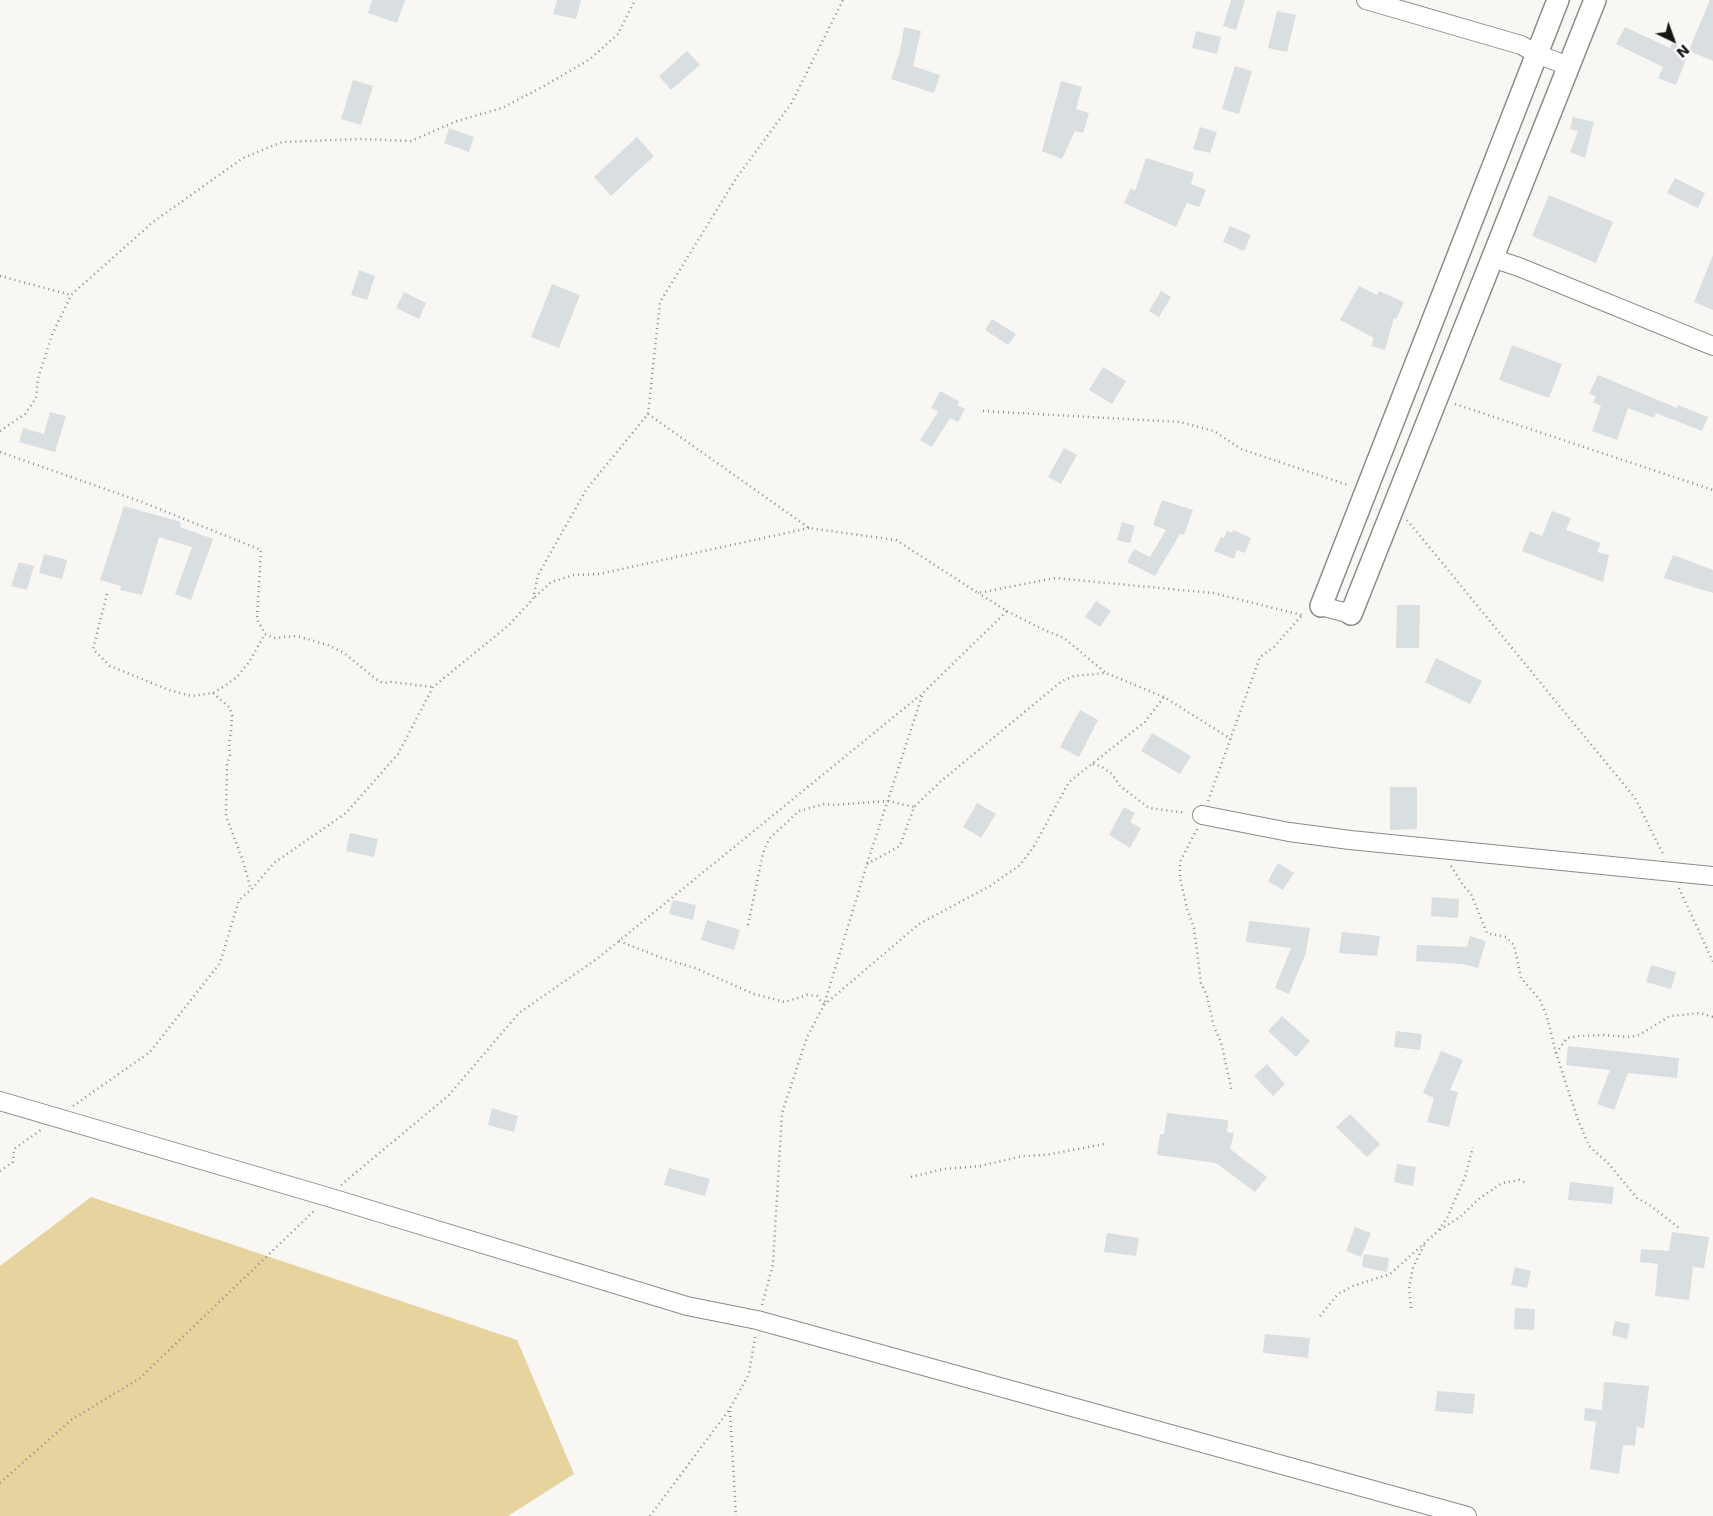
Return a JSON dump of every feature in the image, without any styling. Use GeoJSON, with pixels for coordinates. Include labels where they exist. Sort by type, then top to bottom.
{"type":"FeatureCollection","features":[{"type":"Feature","properties":{"kind":"street"},"geometry":{"type":"LineString","coordinates":[[1366,0],[1521,45],[1537,54],[1568,66]]}},
{"type":"Feature","properties":{"kind":"street"},"geometry":{"type":"LineString","coordinates":[[1558,0],[1369,483],[1311,610],[1351,614],[1595,0]]}},
{"type":"Feature","properties":{"kind":"street"},"geometry":{"type":"LineString","coordinates":[[1492,258],[1519,267],[1713,346]]}},
{"type":"Feature","properties":{"kind":"street"},"geometry":{"type":"LineString","coordinates":[[1202,816],[1289,832],[1350,840],[1671,870],[1713,876]]}},
{"type":"Feature","properties":{"kind":"street"},"geometry":{"type":"LineString","coordinates":[[0,1101],[328,1197],[687,1306],[758,1320],[1467,1516]]}},
{"type":"Feature","properties":{"kind":"path"},"geometry":{"type":"LineString","coordinates":[[0,431],[25,414],[36,398],[38,378],[52,335],[71,295],[153,222],[243,158],[282,142],[361,139],[411,141],[457,121],[502,108],[546,86],[590,59],[618,34],[635,0]]}},
{"type":"Feature","properties":{"kind":"path"},"geometry":{"type":"LineString","coordinates":[[534,599],[538,575],[586,490],[648,414],[660,302],[737,177],[791,104],[843,0]]}},
{"type":"Feature","properties":{"kind":"path"},"geometry":{"type":"LineString","coordinates":[[0,276],[71,295]]}},
{"type":"Feature","properties":{"kind":"path"},"geometry":{"type":"LineString","coordinates":[[1437,398],[1713,490]]}},
{"type":"Feature","properties":{"kind":"path"},"geometry":{"type":"LineString","coordinates":[[983,411],[1180,422],[1214,431],[1241,449],[1346,485],[1369,483]]}},
{"type":"Feature","properties":{"kind":"path"},"geometry":{"type":"LineString","coordinates":[[648,414],[809,528]]}},
{"type":"Feature","properties":{"kind":"path"},"geometry":{"type":"LineString","coordinates":[[0,452],[142,502],[261,550],[257,619],[265,634],[274,638],[296,636],[328,646],[344,653],[383,683],[391,682],[433,687]]}},
{"type":"Feature","properties":{"kind":"path"},"geometry":{"type":"LineString","coordinates":[[1394,506],[1635,798],[1671,870],[1713,962]]}},
{"type":"Feature","properties":{"kind":"path"},"geometry":{"type":"LineString","coordinates":[[0,1171],[12,1162],[14,1149],[150,1052],[220,963],[239,900],[251,890],[274,863],[346,813],[398,754],[433,687],[509,626],[551,582],[574,575],[598,574],[809,528],[896,540],[1007,611],[1064,638],[1106,673],[1164,697],[1231,739]]}},
{"type":"Feature","properties":{"kind":"path"},"geometry":{"type":"LineString","coordinates":[[978,593],[1055,578],[1213,593],[1311,610]]}},
{"type":"Feature","properties":{"kind":"path"},"geometry":{"type":"LineString","coordinates":[[107,594],[93,649],[98,655],[110,666],[169,690],[192,696],[213,693],[229,683],[254,655],[265,634]]}},
{"type":"Feature","properties":{"kind":"path"},"geometry":{"type":"LineString","coordinates":[[1232,1092],[1221,1042],[1214,1027],[1207,996],[1201,983],[1194,928],[1187,909],[1180,877],[1180,862],[1202,816],[1260,657],[1274,647],[1311,610]]}},
{"type":"Feature","properties":{"kind":"path"},"geometry":{"type":"LineString","coordinates":[[0,1483],[71,1420],[140,1378],[342,1183],[448,1096],[519,1013],[598,958],[923,693],[1007,611]]}},
{"type":"Feature","properties":{"kind":"path"},"geometry":{"type":"LineString","coordinates":[[867,864],[900,846],[914,807],[940,782],[1062,681],[1074,676],[1106,673]]}},
{"type":"Feature","properties":{"kind":"path"},"geometry":{"type":"LineString","coordinates":[[213,693],[230,708],[232,716],[228,743],[230,755],[227,764],[226,816],[251,890]]}},
{"type":"Feature","properties":{"kind":"path"},"geometry":{"type":"LineString","coordinates":[[650,1516],[730,1410],[749,1374],[758,1320],[773,1264],[782,1114],[807,1037],[824,1005],[867,864],[923,693]]}},
{"type":"Feature","properties":{"kind":"path"},"geometry":{"type":"LineString","coordinates":[[824,1005],[919,924],[990,886],[1020,865],[1033,848],[1069,782],[1145,722],[1164,697]]}},
{"type":"Feature","properties":{"kind":"path"},"geometry":{"type":"LineString","coordinates":[[1093,764],[1102,767],[1112,774],[1120,786],[1149,808],[1202,816]]}},
{"type":"Feature","properties":{"kind":"path"},"geometry":{"type":"LineString","coordinates":[[748,925],[762,853],[769,839],[799,811],[824,804],[888,801],[914,807]]}},
{"type":"Feature","properties":{"kind":"path"},"geometry":{"type":"LineString","coordinates":[[1441,849],[1463,885],[1471,894],[1486,933],[1506,937],[1514,945],[1522,978],[1540,1000],[1548,1017],[1556,1053],[1578,1120],[1589,1146],[1608,1163],[1637,1198],[1651,1206],[1679,1228]]}},
{"type":"Feature","properties":{"kind":"path"},"geometry":{"type":"LineString","coordinates":[[619,941],[704,972],[754,994],[785,1002],[807,995],[817,996],[824,1005]]}},
{"type":"Feature","properties":{"kind":"path"},"geometry":{"type":"LineString","coordinates":[[1556,1053],[1567,1038],[1590,1035],[1630,1037],[1639,1035],[1670,1016],[1700,1013],[1713,1017]]}},
{"type":"Feature","properties":{"kind":"path"},"geometry":{"type":"LineString","coordinates":[[911,1177],[944,1169],[980,1166],[1023,1156],[1046,1155],[1104,1144]]}},
{"type":"Feature","properties":{"kind":"path"},"geometry":{"type":"LineString","coordinates":[[1320,1316],[1338,1294],[1353,1286],[1390,1274],[1437,1232],[1448,1218],[1465,1177],[1474,1147]]}},
{"type":"Feature","properties":{"kind":"path"},"geometry":{"type":"LineString","coordinates":[[1437,1232],[1460,1217],[1480,1198],[1502,1183],[1519,1180],[1527,1182]]}},
{"type":"Feature","properties":{"kind":"path"},"geometry":{"type":"LineString","coordinates":[[1411,1308],[1410,1278],[1425,1244]]}},
{"type":"Feature","properties":{"kind":"path"},"geometry":{"type":"LineString","coordinates":[[730,1410],[736,1516]]}},
{"type":"Feature","properties":{"kind":"shaded area"},"geometry":{"type":"Polygon","coordinates":[[[91,1197],[517,1340],[574,1474],[508,1516],[0,1516],[0,1266],[91,1197]]]}},
{"type":"Feature","properties":{"kind":"building"},"geometry":{"type":"Polygon","coordinates":[[[372,0],[405,0],[397,23],[368,13],[372,0]]]}},
{"type":"Feature","properties":{"kind":"building"},"geometry":{"type":"Polygon","coordinates":[[[557,0],[581,0],[576,19],[553,14],[557,0]]]}},
{"type":"Feature","properties":{"kind":"building"},"geometry":{"type":"Polygon","coordinates":[[[1231,0],[1245,0],[1236,30],[1223,26],[1231,0]]]}},
{"type":"Feature","properties":{"kind":"building"},"geometry":{"type":"Polygon","coordinates":[[[1710,0],[1713,0],[1713,61],[1689,51],[1676,85],[1658,78],[1663,67],[1616,44],[1625,27],[1670,48],[1672,43],[1689,50],[1710,0]]]}},
{"type":"Feature","properties":{"kind":"building"},"geometry":{"type":"Polygon","coordinates":[[[1277,11],[1296,15],[1287,52],[1268,48],[1277,11]]]}},
{"type":"Feature","properties":{"kind":"building"},"geometry":{"type":"Polygon","coordinates":[[[904,27],[921,31],[913,66],[940,75],[934,93],[891,79],[900,51],[904,27]]]}},
{"type":"Feature","properties":{"kind":"building"},"geometry":{"type":"Polygon","coordinates":[[[1196,31],[1221,37],[1217,54],[1192,48],[1196,31]]]}},
{"type":"Feature","properties":{"kind":"building"},"geometry":{"type":"Polygon","coordinates":[[[687,51],[700,65],[671,90],[659,76],[687,51]]]}},
{"type":"Feature","properties":{"kind":"building"},"geometry":{"type":"Polygon","coordinates":[[[1235,66],[1252,71],[1239,114],[1222,109],[1235,66]]]}},
{"type":"Feature","properties":{"kind":"building"},"geometry":{"type":"Polygon","coordinates":[[[353,80],[373,86],[361,125],[341,119],[353,80]]]}},
{"type":"Feature","properties":{"kind":"building"},"geometry":{"type":"Polygon","coordinates":[[[1061,81],[1082,87],[1076,109],[1089,113],[1083,133],[1075,131],[1062,159],[1042,151],[1061,81]]]}},
{"type":"Feature","properties":{"kind":"building"},"geometry":{"type":"Polygon","coordinates":[[[1573,117],[1594,122],[1585,158],[1570,152],[1578,131],[1570,129],[1573,117]]]}},
{"type":"Feature","properties":{"kind":"building"},"geometry":{"type":"Polygon","coordinates":[[[1200,127],[1217,132],[1210,153],[1193,149],[1200,127]]]}},
{"type":"Feature","properties":{"kind":"building"},"geometry":{"type":"Polygon","coordinates":[[[449,128],[474,137],[469,152],[444,143],[449,128]]]}},
{"type":"Feature","properties":{"kind":"building"},"geometry":{"type":"Polygon","coordinates":[[[637,137],[654,156],[611,196],[594,177],[637,137]]]}},
{"type":"Feature","properties":{"kind":"building"},"geometry":{"type":"Polygon","coordinates":[[[1146,158],[1194,173],[1191,184],[1206,190],[1199,207],[1187,203],[1176,227],[1124,203],[1131,188],[1135,191],[1146,158]]]}},
{"type":"Feature","properties":{"kind":"building"},"geometry":{"type":"Polygon","coordinates":[[[1675,178],[1705,193],[1698,208],[1667,193],[1675,178]]]}},
{"type":"Feature","properties":{"kind":"building"},"geometry":{"type":"Polygon","coordinates":[[[1549,195],[1613,222],[1596,263],[1532,236],[1549,195]]]}},
{"type":"Feature","properties":{"kind":"building"},"geometry":{"type":"Polygon","coordinates":[[[1230,226],[1251,235],[1244,251],[1223,242],[1230,226]]]}},
{"type":"Feature","properties":{"kind":"building"},"geometry":{"type":"Polygon","coordinates":[[[1713,255],[1713,310],[1694,302],[1713,255]]]}},
{"type":"Feature","properties":{"kind":"building"},"geometry":{"type":"Polygon","coordinates":[[[359,270],[375,276],[367,300],[351,295],[359,270]]]}},
{"type":"Feature","properties":{"kind":"building"},"geometry":{"type":"Polygon","coordinates":[[[552,284],[580,295],[559,348],[531,337],[552,284]]]}},
{"type":"Feature","properties":{"kind":"building"},"geometry":{"type":"Polygon","coordinates":[[[1359,286],[1377,295],[1379,291],[1404,302],[1396,319],[1394,318],[1385,350],[1371,346],[1374,338],[1340,320],[1359,286]]]}},
{"type":"Feature","properties":{"kind":"building"},"geometry":{"type":"Polygon","coordinates":[[[1161,291],[1171,297],[1159,317],[1149,311],[1161,291]]]}},
{"type":"Feature","properties":{"kind":"building"},"geometry":{"type":"Polygon","coordinates":[[[404,292],[426,303],[419,319],[396,308],[404,292]]]}},
{"type":"Feature","properties":{"kind":"building"},"geometry":{"type":"Polygon","coordinates":[[[992,319],[1016,334],[1008,345],[985,330],[992,319]]]}},
{"type":"Feature","properties":{"kind":"building"},"geometry":{"type":"Polygon","coordinates":[[[1512,345],[1562,364],[1549,398],[1499,380],[1512,345]]]}},
{"type":"Feature","properties":{"kind":"building"},"geometry":{"type":"Polygon","coordinates":[[[1103,367],[1126,381],[1112,404],[1089,390],[1103,367]]]}},
{"type":"Feature","properties":{"kind":"building"},"geometry":{"type":"Polygon","coordinates":[[[1598,375],[1677,408],[1678,405],[1708,417],[1702,431],[1656,413],[1654,418],[1628,408],[1617,440],[1592,431],[1601,406],[1593,402],[1596,396],[1589,394],[1598,375]]]}},
{"type":"Feature","properties":{"kind":"building"},"geometry":{"type":"Polygon","coordinates":[[[940,391],[959,401],[957,405],[965,409],[958,422],[950,418],[932,447],[920,440],[938,412],[931,408],[940,391]]]}},
{"type":"Feature","properties":{"kind":"building"},"geometry":{"type":"Polygon","coordinates":[[[50,412],[66,416],[55,452],[19,442],[23,428],[44,434],[50,412]]]}},
{"type":"Feature","properties":{"kind":"building"},"geometry":{"type":"Polygon","coordinates":[[[1064,448],[1077,455],[1061,484],[1048,477],[1064,448]]]}},
{"type":"Feature","properties":{"kind":"building"},"geometry":{"type":"Polygon","coordinates":[[[1162,500],[1193,510],[1184,535],[1180,534],[1155,576],[1127,562],[1134,549],[1150,557],[1166,530],[1153,525],[1162,500]]]}},
{"type":"Feature","properties":{"kind":"building"},"geometry":{"type":"Polygon","coordinates":[[[124,506],[181,522],[180,527],[213,539],[191,600],[175,594],[192,547],[159,537],[142,595],[120,590],[121,586],[100,580],[124,506]]]}},
{"type":"Feature","properties":{"kind":"building"},"geometry":{"type":"Polygon","coordinates":[[[1552,511],[1571,518],[1566,530],[1601,543],[1597,552],[1609,555],[1603,582],[1522,551],[1530,531],[1542,536],[1552,511]]]}},
{"type":"Feature","properties":{"kind":"building"},"geometry":{"type":"Polygon","coordinates":[[[1122,522],[1135,526],[1130,543],[1117,540],[1122,522]]]}},
{"type":"Feature","properties":{"kind":"building"},"geometry":{"type":"Polygon","coordinates":[[[1233,530],[1251,538],[1245,553],[1237,550],[1234,559],[1214,551],[1221,537],[1224,538],[1227,531],[1232,533],[1233,530]]]}},
{"type":"Feature","properties":{"kind":"building"},"geometry":{"type":"Polygon","coordinates":[[[44,554],[67,560],[62,579],[39,573],[44,554]]]}},
{"type":"Feature","properties":{"kind":"building"},"geometry":{"type":"Polygon","coordinates":[[[1673,555],[1713,570],[1713,593],[1664,578],[1673,555]]]}},
{"type":"Feature","properties":{"kind":"building"},"geometry":{"type":"Polygon","coordinates":[[[19,562],[34,566],[27,590],[11,586],[19,562]]]}},
{"type":"Feature","properties":{"kind":"building"},"geometry":{"type":"Polygon","coordinates":[[[1096,601],[1111,611],[1100,627],[1085,617],[1096,601]]]}},
{"type":"Feature","properties":{"kind":"building"},"geometry":{"type":"Polygon","coordinates":[[[1397,605],[1420,605],[1419,648],[1396,648],[1397,605]]]}},
{"type":"Feature","properties":{"kind":"building"},"geometry":{"type":"Polygon","coordinates":[[[1436,658],[1482,681],[1470,704],[1425,682],[1436,658]]]}},
{"type":"Feature","properties":{"kind":"building"},"geometry":{"type":"Polygon","coordinates":[[[1080,710],[1098,720],[1079,757],[1060,747],[1080,710]]]}},
{"type":"Feature","properties":{"kind":"building"},"geometry":{"type":"Polygon","coordinates":[[[1152,733],[1191,756],[1180,774],[1141,751],[1152,733]]]}},
{"type":"Feature","properties":{"kind":"building"},"geometry":{"type":"Polygon","coordinates":[[[1390,787],[1417,787],[1417,829],[1390,830],[1390,787]]]}},
{"type":"Feature","properties":{"kind":"building"},"geometry":{"type":"Polygon","coordinates":[[[977,803],[996,814],[981,838],[963,827],[977,803]]]}},
{"type":"Feature","properties":{"kind":"building"},"geometry":{"type":"Polygon","coordinates":[[[1124,807],[1135,813],[1130,822],[1141,828],[1130,848],[1109,835],[1124,807]]]}},
{"type":"Feature","properties":{"kind":"building"},"geometry":{"type":"Polygon","coordinates":[[[350,833],[378,839],[374,857],[346,851],[350,833]]]}},
{"type":"Feature","properties":{"kind":"building"},"geometry":{"type":"Polygon","coordinates":[[[1278,863],[1294,873],[1283,890],[1268,881],[1278,863]]]}},
{"type":"Feature","properties":{"kind":"building"},"geometry":{"type":"Polygon","coordinates":[[[1432,897],[1459,899],[1458,918],[1431,916],[1432,897]]]}},
{"type":"Feature","properties":{"kind":"building"},"geometry":{"type":"Polygon","coordinates":[[[673,900],[696,905],[693,920],[669,914],[673,900]]]}},
{"type":"Feature","properties":{"kind":"building"},"geometry":{"type":"Polygon","coordinates":[[[707,920],[740,930],[734,950],[701,940],[707,920]]]}},
{"type":"Feature","properties":{"kind":"building"},"geometry":{"type":"Polygon","coordinates":[[[1249,921],[1310,928],[1306,953],[1289,994],[1275,988],[1291,948],[1246,942],[1249,921]]]}},
{"type":"Feature","properties":{"kind":"building"},"geometry":{"type":"Polygon","coordinates":[[[1342,932],[1380,936],[1377,956],[1339,953],[1342,932]]]}},
{"type":"Feature","properties":{"kind":"building"},"geometry":{"type":"Polygon","coordinates":[[[1470,936],[1486,941],[1478,968],[1462,964],[1416,961],[1417,945],[1467,947],[1470,936]]]}},
{"type":"Feature","properties":{"kind":"building"},"geometry":{"type":"Polygon","coordinates":[[[1651,965],[1676,972],[1671,989],[1646,982],[1651,965]]]}},
{"type":"Feature","properties":{"kind":"building"},"geometry":{"type":"Polygon","coordinates":[[[1282,1016],[1310,1041],[1296,1057],[1268,1031],[1282,1016]]]}},
{"type":"Feature","properties":{"kind":"building"},"geometry":{"type":"Polygon","coordinates":[[[1396,1031],[1422,1034],[1420,1050],[1394,1047],[1396,1031]]]}},
{"type":"Feature","properties":{"kind":"building"},"geometry":{"type":"Polygon","coordinates":[[[1568,1046],[1679,1058],[1677,1078],[1628,1073],[1614,1110],[1597,1104],[1610,1070],[1566,1065],[1568,1046]]]}},
{"type":"Feature","properties":{"kind":"building"},"geometry":{"type":"Polygon","coordinates":[[[1441,1051],[1463,1060],[1450,1090],[1458,1092],[1449,1127],[1427,1122],[1434,1098],[1423,1093],[1441,1051]]]}},
{"type":"Feature","properties":{"kind":"building"},"geometry":{"type":"Polygon","coordinates":[[[1267,1064],[1285,1084],[1273,1096],[1254,1076],[1267,1064]]]}},
{"type":"Feature","properties":{"kind":"building"},"geometry":{"type":"Polygon","coordinates":[[[492,1108],[518,1116],[514,1132],[488,1125],[492,1108]]]}},
{"type":"Feature","properties":{"kind":"building"},"geometry":{"type":"Polygon","coordinates":[[[1167,1113],[1228,1120],[1227,1132],[1234,1133],[1230,1149],[1267,1177],[1255,1192],[1216,1163],[1157,1155],[1160,1134],[1164,1134],[1167,1113]]]}},
{"type":"Feature","properties":{"kind":"building"},"geometry":{"type":"Polygon","coordinates":[[[1350,1114],[1380,1144],[1367,1157],[1336,1127],[1350,1114]]]}},
{"type":"Feature","properties":{"kind":"building"},"geometry":{"type":"Polygon","coordinates":[[[1397,1164],[1416,1167],[1413,1186],[1394,1182],[1397,1164]]]}},
{"type":"Feature","properties":{"kind":"building"},"geometry":{"type":"Polygon","coordinates":[[[669,1168],[710,1179],[705,1196],[664,1185],[669,1168]]]}},
{"type":"Feature","properties":{"kind":"building"},"geometry":{"type":"Polygon","coordinates":[[[1570,1182],[1614,1187],[1612,1204],[1568,1200],[1570,1182]]]}},
{"type":"Feature","properties":{"kind":"building"},"geometry":{"type":"Polygon","coordinates":[[[1355,1227],[1371,1233],[1361,1257],[1346,1251],[1355,1227]]]}},
{"type":"Feature","properties":{"kind":"building"},"geometry":{"type":"Polygon","coordinates":[[[1672,1232],[1709,1237],[1704,1268],[1693,1267],[1689,1300],[1655,1296],[1658,1264],[1640,1262],[1641,1249],[1669,1251],[1672,1232]]]}},
{"type":"Feature","properties":{"kind":"building"},"geometry":{"type":"Polygon","coordinates":[[[1107,1233],[1139,1238],[1136,1256],[1104,1252],[1107,1233]]]}},
{"type":"Feature","properties":{"kind":"building"},"geometry":{"type":"Polygon","coordinates":[[[1364,1254],[1389,1258],[1387,1272],[1362,1267],[1364,1254]]]}},
{"type":"Feature","properties":{"kind":"building"},"geometry":{"type":"Polygon","coordinates":[[[1515,1267],[1531,1271],[1527,1288],[1511,1285],[1515,1267]]]}},
{"type":"Feature","properties":{"kind":"building"},"geometry":{"type":"Polygon","coordinates":[[[1515,1308],[1535,1309],[1534,1330],[1514,1329],[1515,1308]]]}},
{"type":"Feature","properties":{"kind":"building"},"geometry":{"type":"Polygon","coordinates":[[[1615,1321],[1630,1324],[1627,1339],[1612,1335],[1615,1321]]]}},
{"type":"Feature","properties":{"kind":"building"},"geometry":{"type":"Polygon","coordinates":[[[1265,1334],[1310,1338],[1308,1358],[1263,1353],[1265,1334]]]}},
{"type":"Feature","properties":{"kind":"building"},"geometry":{"type":"Polygon","coordinates":[[[1604,1382],[1649,1386],[1644,1428],[1637,1427],[1635,1446],[1623,1445],[1619,1474],[1590,1469],[1596,1422],[1584,1420],[1585,1408],[1602,1410],[1604,1382]]]}},
{"type":"Feature","properties":{"kind":"building"},"geometry":{"type":"Polygon","coordinates":[[[1437,1391],[1475,1394],[1473,1414],[1435,1411],[1437,1391]]]}}]}
